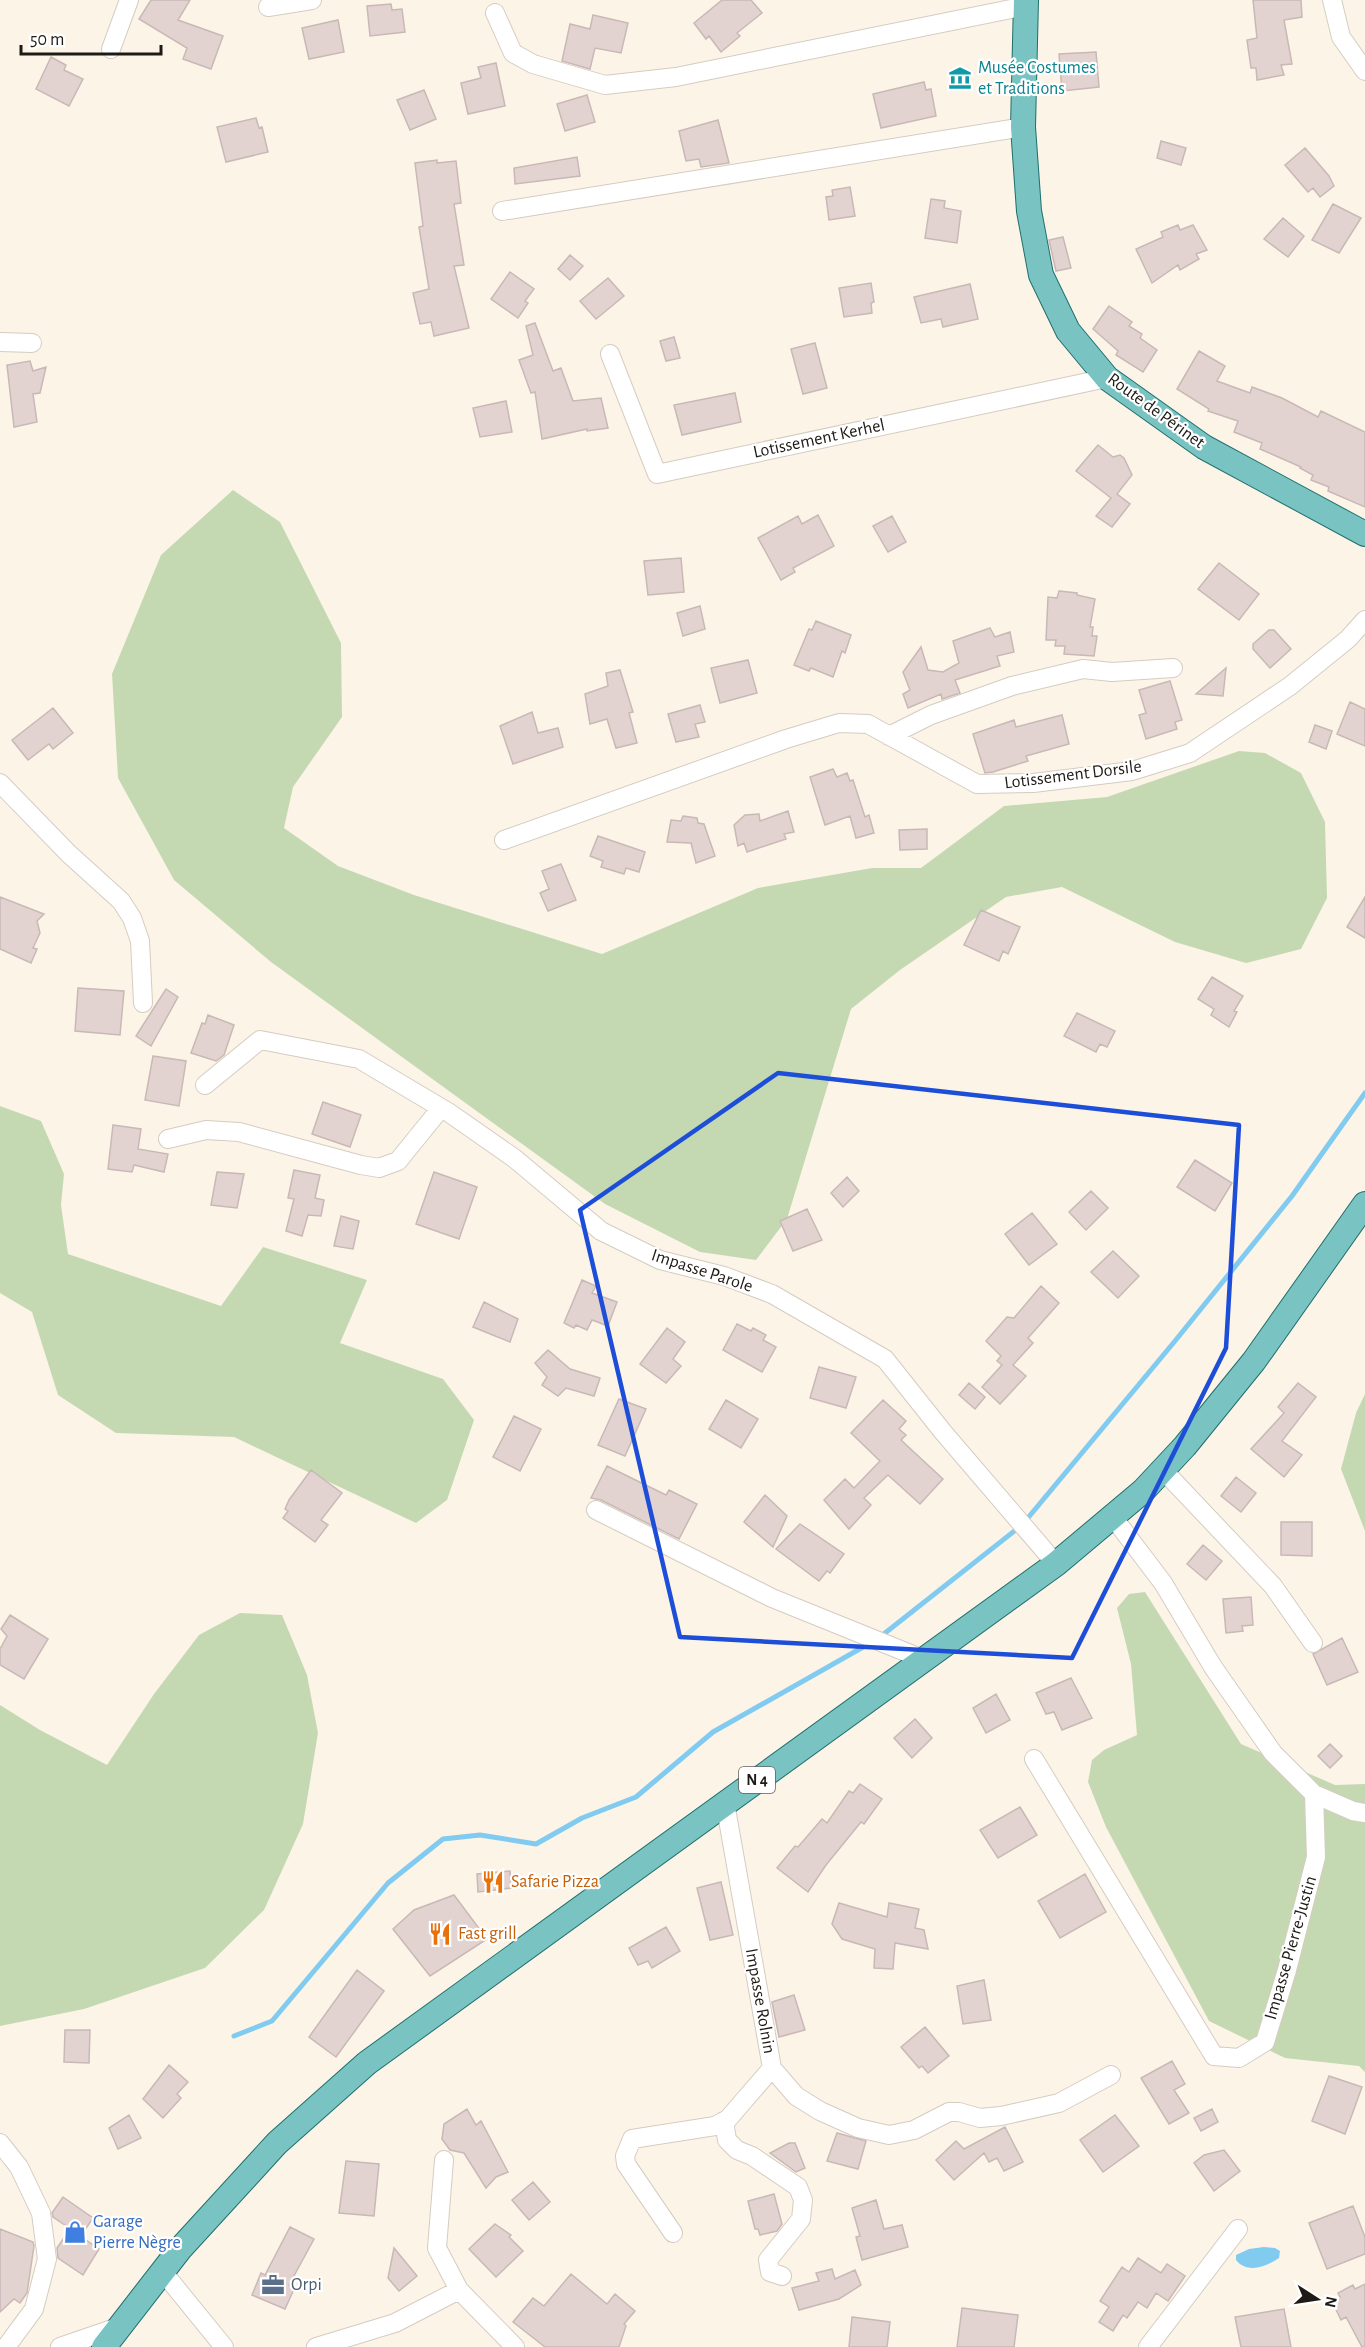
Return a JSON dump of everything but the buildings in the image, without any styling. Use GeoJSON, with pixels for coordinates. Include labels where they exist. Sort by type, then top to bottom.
{"type":"FeatureCollection","features":[{"type":"Feature","properties":{"kind":"main road","name":"Route de Périnet"},"geometry":{"type":"LineString","coordinates":[[1026,3],[1023,127],[1029,211],[1041,275],[1068,331],[1107,378],[1204,447],[1365,534]]}},
{"type":"Feature","properties":{"kind":"main road","name":"N 4"},"geometry":{"type":"LineString","coordinates":[[104,2347],[180,2249],[277,2143],[368,2063],[1056,1564],[1113,1517],[1185,1446],[1254,1361],[1365,1204]]}},
{"type":"Feature","properties":{"kind":"street"},"geometry":{"type":"LineString","coordinates":[[111,49],[129,0]]}},
{"type":"Feature","properties":{"kind":"street"},"geometry":{"type":"LineString","coordinates":[[268,7],[312,0]]}},
{"type":"Feature","properties":{"kind":"street"},"geometry":{"type":"LineString","coordinates":[[1332,0],[1341,37],[1365,71]]}},
{"type":"Feature","properties":{"kind":"street"},"geometry":{"type":"LineString","coordinates":[[495,13],[513,53],[533,64],[605,86],[676,77],[1026,3]]}},
{"type":"Feature","properties":{"kind":"street"},"geometry":{"type":"LineString","coordinates":[[502,211],[1023,127]]}},
{"type":"Feature","properties":{"kind":"street"},"geometry":{"type":"LineString","coordinates":[[0,342],[32,343]]}},
{"type":"Feature","properties":{"kind":"street","name":"Lotissement Kerhel"},"geometry":{"type":"LineString","coordinates":[[610,354],[657,474],[1107,378]]}},
{"type":"Feature","properties":{"kind":"street","name":"Lotissement Dorsile"},"geometry":{"type":"LineString","coordinates":[[504,840],[786,739],[839,723],[868,724],[976,784],[1033,783],[1132,771],[1190,753],[1290,686],[1348,639],[1365,620]]}},
{"type":"Feature","properties":{"kind":"street"},"geometry":{"type":"LineString","coordinates":[[889,736],[931,715],[1012,686],[1073,671],[1083,669],[1112,672],[1173,668]]}},
{"type":"Feature","properties":{"kind":"street"},"geometry":{"type":"LineString","coordinates":[[0,783],[69,854],[121,901],[137,927],[140,941],[143,1002]]}},
{"type":"Feature","properties":{"kind":"street","name":"Impasse Parole"},"geometry":{"type":"LineString","coordinates":[[205,1085],[260,1040],[359,1059],[441,1108],[514,1158],[601,1231],[660,1260],[724,1276],[772,1294],[885,1359],[1056,1564]]}},
{"type":"Feature","properties":{"kind":"street"},"geometry":{"type":"LineString","coordinates":[[168,1139],[206,1130],[239,1132],[379,1168],[398,1161],[441,1108]]}},
{"type":"Feature","properties":{"kind":"street"},"geometry":{"type":"LineString","coordinates":[[1163,1470],[1273,1586],[1313,1643]]}},
{"type":"Feature","properties":{"kind":"street"},"geometry":{"type":"LineString","coordinates":[[596,1510],[772,1598],[923,1659]]}},
{"type":"Feature","properties":{"kind":"street"},"geometry":{"type":"LineString","coordinates":[[1113,1517],[1162,1583],[1213,1667],[1272,1753],[1314,1794],[1353,1811],[1365,1813]]}},
{"type":"Feature","properties":{"kind":"street","name":"Impasse Pierre-Justin"},"geometry":{"type":"LineString","coordinates":[[1034,1759],[1214,2056],[1239,2058],[1265,2042],[1287,1970],[1316,1857],[1314,1794]]}},
{"type":"Feature","properties":{"kind":"street","name":"Impasse Rolnin"},"geometry":{"type":"LineString","coordinates":[[724,2121],[772,2068],[725,1803]]}},
{"type":"Feature","properties":{"kind":"street"},"geometry":{"type":"LineString","coordinates":[[772,2068],[796,2096],[820,2111],[858,2128],[889,2135],[914,2130],[949,2112],[959,2112],[980,2118],[1001,2116],[1059,2103],[1111,2075]]}},
{"type":"Feature","properties":{"kind":"street"},"geometry":{"type":"LineString","coordinates":[[673,2234],[626,2164],[625,2156],[628,2147],[632,2139],[642,2136],[715,2126],[724,2121],[727,2140],[737,2150],[752,2156],[798,2187],[803,2200],[801,2219],[768,2260],[770,2272],[782,2276]]}},
{"type":"Feature","properties":{"kind":"street"},"geometry":{"type":"LineString","coordinates":[[0,2143],[19,2167],[41,2213],[47,2259],[34,2308],[6,2347]]}},
{"type":"Feature","properties":{"kind":"street"},"geometry":{"type":"LineString","coordinates":[[444,2160],[437,2248],[459,2290],[515,2347]]}},
{"type":"Feature","properties":{"kind":"street"},"geometry":{"type":"LineString","coordinates":[[1148,2347],[1238,2229]]}},
{"type":"Feature","properties":{"kind":"street"},"geometry":{"type":"LineString","coordinates":[[163,2272],[224,2347]]}},
{"type":"Feature","properties":{"kind":"street"},"geometry":{"type":"LineString","coordinates":[[316,2347],[394,2323],[459,2290]]}},
{"type":"Feature","properties":{"kind":"street"},"geometry":{"type":"LineString","coordinates":[[60,2347],[118,2327]]}},
{"type":"Feature","properties":{"kind":"highlighted area"},"geometry":{"type":"Polygon","coordinates":[[[778,1073],[1239,1125],[1226,1348],[1072,1658],[680,1637],[580,1210],[778,1073]]]}},
{"type":"Feature","properties":{"kind":"green space"},"geometry":{"type":"Polygon","coordinates":[[[233,490],[280,522],[341,643],[342,717],[293,787],[284,828],[338,866],[414,895],[602,954],[758,888],[872,868],[921,868],[1004,806],[1107,797],[1239,751],[1265,753],[1301,773],[1325,822],[1327,898],[1301,949],[1246,963],[1175,942],[1062,887],[1006,897],[900,970],[851,1009],[787,1219],[756,1260],[700,1252],[605,1204],[271,962],[174,880],[118,778],[112,674],[161,555],[233,490]]]}},
{"type":"Feature","properties":{"kind":"green space"},"geometry":{"type":"Polygon","coordinates":[[[0,1106],[41,1121],[64,1174],[61,1205],[68,1254],[221,1306],[263,1247],[367,1280],[340,1343],[443,1379],[474,1420],[447,1500],[416,1523],[234,1437],[116,1433],[58,1395],[32,1312],[0,1293],[0,1106]]]}},
{"type":"Feature","properties":{"kind":"green space"},"geometry":{"type":"Polygon","coordinates":[[[1365,1394],[1365,1531],[1341,1469],[1356,1413],[1365,1394]]]}},
{"type":"Feature","properties":{"kind":"green space"},"geometry":{"type":"Polygon","coordinates":[[[1145,1592],[1241,1744],[1335,1785],[1365,1784],[1365,2072],[1359,2066],[1285,2058],[1209,2021],[1106,1827],[1088,1782],[1092,1760],[1104,1750],[1137,1735],[1131,1664],[1117,1608],[1129,1594],[1145,1592]]]}},
{"type":"Feature","properties":{"kind":"green space"},"geometry":{"type":"Polygon","coordinates":[[[240,1613],[282,1615],[307,1675],[318,1733],[303,1824],[264,1910],[205,1968],[84,2009],[0,2026],[0,1705],[40,1730],[107,1765],[154,1694],[199,1635],[240,1613]]]}},
{"type":"Feature","properties":{"kind":"water"},"geometry":{"type":"Polygon","coordinates":[[[1264,2247],[1280,2251],[1279,2258],[1257,2268],[1246,2267],[1236,2260],[1236,2255],[1249,2249],[1264,2247]]]}},
{"type":"Feature","properties":{"kind":"waterway"},"geometry":{"type":"LineString","coordinates":[[880,1637],[1022,1525],[1292,1196],[1365,1093]]}},
{"type":"Feature","properties":{"kind":"waterway"},"geometry":{"type":"LineString","coordinates":[[234,2036],[272,2021],[388,1883],[443,1839],[480,1835],[536,1844],[582,1818],[636,1797],[713,1732],[872,1642]]}},
{"type":"Feature","properties":{"kind":"place","name":"Musée Costumes et Traditions"},"geometry":{"type":"Point","coordinates":[960,78]}},
{"type":"Feature","properties":{"kind":"place","name":"Safarie Pizza"},"geometry":{"type":"Point","coordinates":[493,1882]}},
{"type":"Feature","properties":{"kind":"place","name":"Fast grill"},"geometry":{"type":"Point","coordinates":[440,1934]}},
{"type":"Feature","properties":{"kind":"place","name":"Garage Pierre Nègre"},"geometry":{"type":"Point","coordinates":[75,2232]}},
{"type":"Feature","properties":{"kind":"place","name":"Orpi"},"geometry":{"type":"Point","coordinates":[273,2285]}}]}
